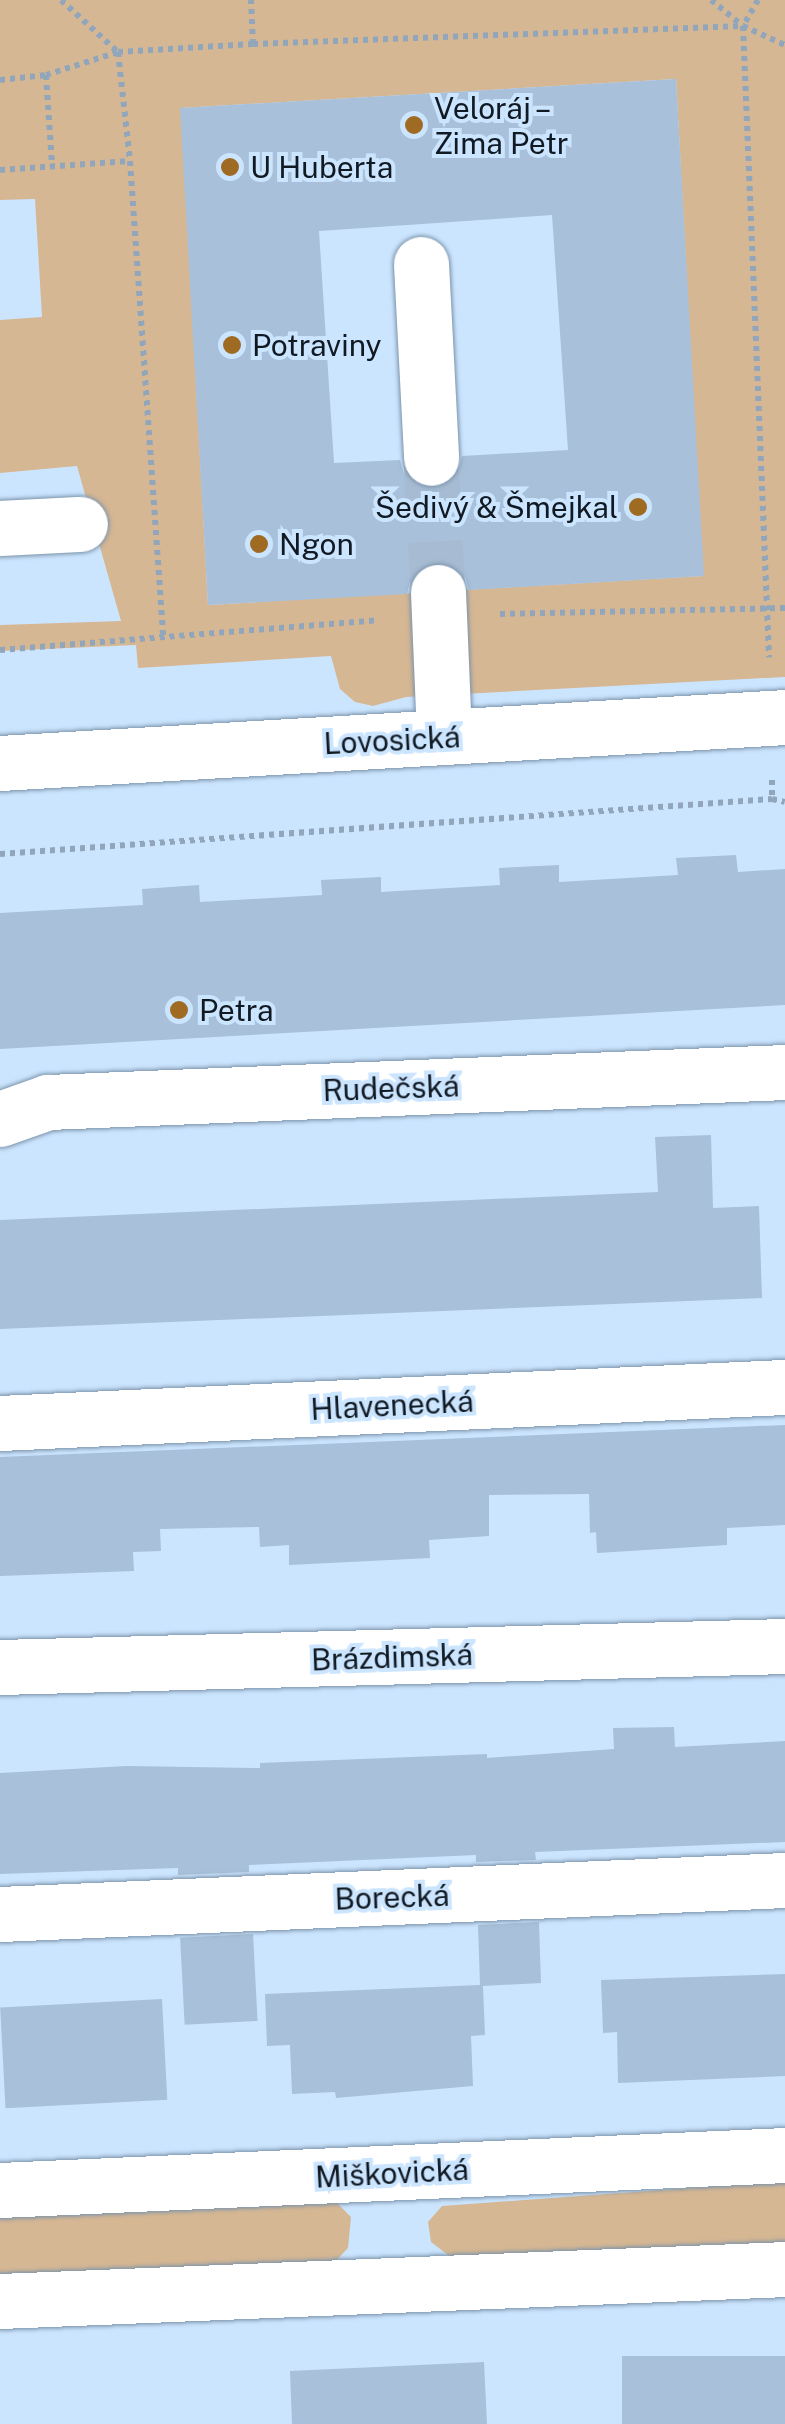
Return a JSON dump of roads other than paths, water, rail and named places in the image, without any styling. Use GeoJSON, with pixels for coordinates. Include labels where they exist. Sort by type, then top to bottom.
{"type":"FeatureCollection","features":[{"type":"Feature","properties":{"kind":"street"},"geometry":{"type":"LineString","coordinates":[[420,264],[431,458]]}},
{"type":"Feature","properties":{"kind":"street"},"geometry":{"type":"LineString","coordinates":[[0,528],[80,524]]}},
{"type":"Feature","properties":{"kind":"street"},"geometry":{"type":"LineString","coordinates":[[438,604],[444,737]]}},
{"type":"Feature","properties":{"kind":"street","name":"Lovosická"},"geometry":{"type":"LineString","coordinates":[[0,763],[778,717]]}},
{"type":"Feature","properties":{"kind":"street","name":"Rudečská"},"geometry":{"type":"LineString","coordinates":[[0,1119],[48,1102],[785,1072]]}},
{"type":"Feature","properties":{"kind":"street","name":"Hlavenecká"},"geometry":{"type":"LineString","coordinates":[[0,1422],[785,1387]]}},
{"type":"Feature","properties":{"kind":"street","name":"Brázdimská"},"geometry":{"type":"LineString","coordinates":[[0,1668],[785,1646]]}},
{"type":"Feature","properties":{"kind":"street","name":"Borecká"},"geometry":{"type":"LineString","coordinates":[[0,1914],[785,1880]]}},
{"type":"Feature","properties":{"kind":"street","name":"Miškovická"},"geometry":{"type":"LineString","coordinates":[[0,2190],[785,2155]]}},
{"type":"Feature","properties":{"kind":"street"},"geometry":{"type":"LineString","coordinates":[[0,2301],[785,2270]]}},
{"type":"Feature","properties":{"kind":"tunnel"},"geometry":{"type":"LineString","coordinates":[[431,458],[438,592]]}},
{"type":"Feature","properties":{"kind":"place","name":"Veloráj – Zima Petr"},"geometry":{"type":"Point","coordinates":[414,125]}},
{"type":"Feature","properties":{"kind":"place","name":"U Huberta"},"geometry":{"type":"Point","coordinates":[230,167]}},
{"type":"Feature","properties":{"kind":"place","name":"Potraviny"},"geometry":{"type":"Point","coordinates":[232,345]}},
{"type":"Feature","properties":{"kind":"place","name":"Šedivý & Šmejkal"},"geometry":{"type":"Point","coordinates":[638,507]}},
{"type":"Feature","properties":{"kind":"place","name":"Ngon"},"geometry":{"type":"Point","coordinates":[259,544]}},
{"type":"Feature","properties":{"kind":"place","name":"Petra"},"geometry":{"type":"Point","coordinates":[179,1010]}}]}
